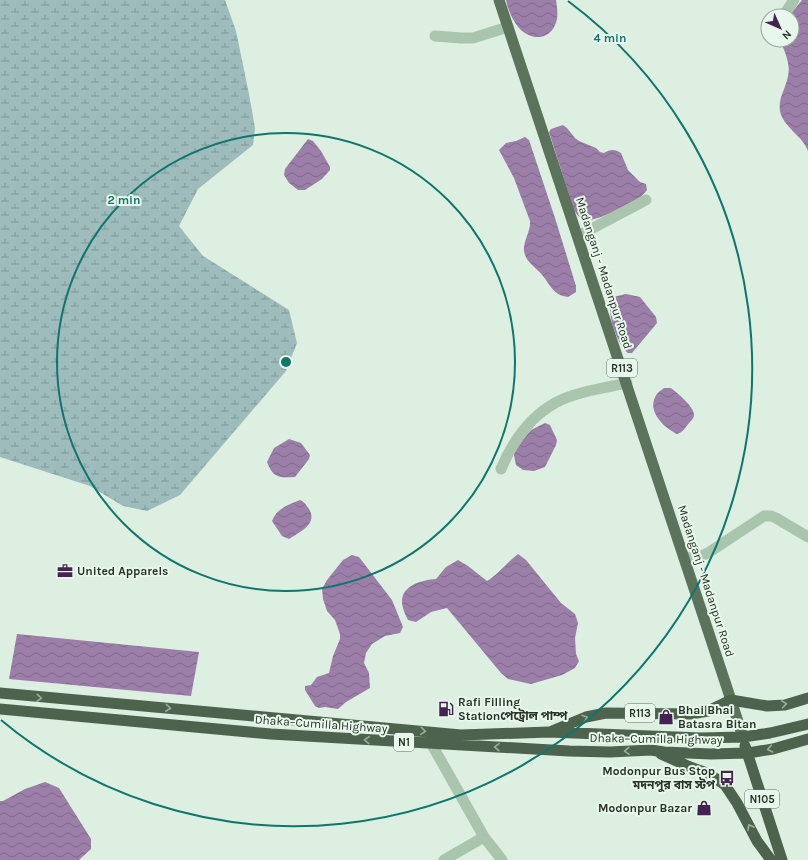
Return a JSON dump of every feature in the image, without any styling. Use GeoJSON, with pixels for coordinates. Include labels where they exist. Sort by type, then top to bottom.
{"type":"FeatureCollection","features":[{"type":"Feature","properties":{"kind":"highway","name":"Dhaka–Cumilla Highway"},"geometry":{"type":"LineString","coordinates":[[0,693],[337,721],[461,735],[549,732],[702,738],[743,737],[808,724]]}},
{"type":"Feature","properties":{"kind":"highway"},"geometry":{"type":"LineString","coordinates":[[731,700],[767,706],[785,704],[808,698]]}},
{"type":"Feature","properties":{"kind":"highway","name":"R113"},"geometry":{"type":"LineString","coordinates":[[549,732],[586,717],[606,713],[691,714],[708,710],[731,700]]}},
{"type":"Feature","properties":{"kind":"highway","name":"Dhaka–Cumilla Highway"},"geometry":{"type":"LineString","coordinates":[[0,710],[271,734],[569,751],[610,752],[651,750],[711,754],[748,753],[808,739]]}},
{"type":"Feature","properties":{"kind":"highway","name":"N105"},"geometry":{"type":"LineString","coordinates":[[743,737],[782,860]]}},
{"type":"Feature","properties":{"kind":"highway"},"geometry":{"type":"LineString","coordinates":[[651,750],[704,772],[725,785],[737,803],[757,841],[771,860]]}},
{"type":"Feature","properties":{"kind":"main road","name":"Madanganj - Madanpur Road"},"geometry":{"type":"LineString","coordinates":[[499,0],[743,737]]}},
{"type":"Feature","properties":{"kind":"street"},"geometry":{"type":"LineString","coordinates":[[435,36],[473,38],[508,28]]}},
{"type":"Feature","properties":{"kind":"street"},"geometry":{"type":"LineString","coordinates":[[578,236],[646,200]]}},
{"type":"Feature","properties":{"kind":"street"},"geometry":{"type":"LineString","coordinates":[[501,469],[512,445],[549,407],[572,396],[626,383]]}},
{"type":"Feature","properties":{"kind":"street"},"geometry":{"type":"LineString","coordinates":[[684,558],[699,557],[708,553],[764,516],[776,518],[808,537]]}},
{"type":"Feature","properties":{"kind":"street"},"geometry":{"type":"LineString","coordinates":[[431,743],[484,837],[502,860]]}},
{"type":"Feature","properties":{"kind":"street"},"geometry":{"type":"LineString","coordinates":[[444,860],[484,837]]}},
{"type":"Feature","properties":{"kind":"green space"},"geometry":{"type":"Polygon","coordinates":[[[0,0],[225,0],[236,31],[255,128],[253,145],[198,189],[179,226],[203,256],[289,310],[297,343],[286,371],[180,495],[147,511],[123,506],[90,486],[0,457],[0,0]]]}},
{"type":"Feature","properties":{"kind":"water"},"geometry":{"type":"Polygon","coordinates":[[[506,0],[556,0],[557,19],[555,26],[547,35],[542,37],[530,36],[524,33],[513,19],[506,0]]]}},
{"type":"Feature","properties":{"kind":"water"},"geometry":{"type":"Polygon","coordinates":[[[802,0],[808,0],[808,151],[802,141],[785,122],[780,111],[781,97],[789,71],[787,57],[783,48],[800,48],[800,8],[796,8],[802,0]]]}},
{"type":"Feature","properties":{"kind":"water"},"geometry":{"type":"Polygon","coordinates":[[[563,125],[579,141],[596,148],[600,152],[604,153],[612,150],[621,153],[628,170],[640,182],[646,184],[647,190],[637,200],[614,212],[591,220],[580,218],[574,210],[549,132],[551,129],[563,125]]]}},
{"type":"Feature","properties":{"kind":"water"},"geometry":{"type":"Polygon","coordinates":[[[525,137],[529,140],[576,286],[576,292],[568,297],[563,296],[553,290],[543,276],[529,262],[525,255],[524,247],[530,221],[514,178],[499,150],[506,143],[525,137]]]}},
{"type":"Feature","properties":{"kind":"water"},"geometry":{"type":"Polygon","coordinates":[[[308,139],[313,141],[321,151],[330,167],[330,170],[322,179],[305,190],[298,190],[289,183],[284,175],[285,169],[308,139]]]}},
{"type":"Feature","properties":{"kind":"water"},"geometry":{"type":"Polygon","coordinates":[[[626,294],[640,297],[656,317],[657,323],[632,353],[628,353],[620,342],[613,326],[610,310],[613,297],[626,294]]]}},
{"type":"Feature","properties":{"kind":"water"},"geometry":{"type":"Polygon","coordinates":[[[664,388],[671,388],[685,400],[693,411],[694,416],[692,419],[682,431],[677,434],[662,423],[653,406],[654,400],[658,393],[664,388]]]}},
{"type":"Feature","properties":{"kind":"water"},"geometry":{"type":"Polygon","coordinates":[[[545,423],[550,425],[557,440],[556,445],[545,467],[534,471],[523,470],[516,465],[513,451],[531,430],[545,423]]]}},
{"type":"Feature","properties":{"kind":"water"},"geometry":{"type":"Polygon","coordinates":[[[289,439],[301,443],[310,455],[309,459],[295,477],[277,476],[269,467],[267,462],[274,448],[289,439]]]}},
{"type":"Feature","properties":{"kind":"water"},"geometry":{"type":"Polygon","coordinates":[[[300,500],[309,509],[311,514],[310,523],[303,530],[289,539],[282,536],[272,521],[280,510],[287,505],[300,500]]]}},
{"type":"Feature","properties":{"kind":"water"},"geometry":{"type":"Polygon","coordinates":[[[518,554],[526,560],[561,603],[575,614],[578,623],[575,638],[576,654],[579,661],[575,668],[562,675],[531,684],[508,679],[501,673],[447,608],[431,612],[416,622],[408,620],[403,610],[402,601],[403,595],[411,586],[423,581],[436,579],[446,567],[458,560],[487,581],[518,554]]]}},
{"type":"Feature","properties":{"kind":"water"},"geometry":{"type":"Polygon","coordinates":[[[352,555],[359,557],[392,600],[403,627],[400,633],[385,636],[372,644],[366,653],[364,663],[369,673],[370,688],[346,702],[338,709],[325,707],[319,708],[315,706],[305,690],[305,686],[311,685],[317,677],[329,673],[333,656],[340,639],[340,634],[335,620],[327,611],[323,599],[322,589],[327,580],[343,560],[352,555]]]}},
{"type":"Feature","properties":{"kind":"water"},"geometry":{"type":"Polygon","coordinates":[[[17,634],[199,652],[191,696],[9,679],[17,634]]]}},
{"type":"Feature","properties":{"kind":"water"},"geometry":{"type":"Polygon","coordinates":[[[45,782],[59,788],[91,839],[91,849],[79,860],[0,860],[0,801],[3,801],[25,789],[45,782]]]}},
{"type":"Feature","properties":{"kind":"place","name":"United Apparels"},"geometry":{"type":"Point","coordinates":[65,571]}},
{"type":"Feature","properties":{"kind":"place","name":"Rafi Filling Stationপেট্রোল পাম্প"},"geometry":{"type":"Point","coordinates":[446,709]}},
{"type":"Feature","properties":{"kind":"place","name":"Bhai Bhai Batasra Bitan"},"geometry":{"type":"Point","coordinates":[666,717]}},
{"type":"Feature","properties":{"kind":"place","name":"Modonpur Bus Stop মদনপুর বাস স্টপ"},"geometry":{"type":"Point","coordinates":[727,778]}},
{"type":"Feature","properties":{"kind":"place","name":"Modonpur Bazar"},"geometry":{"type":"Point","coordinates":[704,808]}}]}
